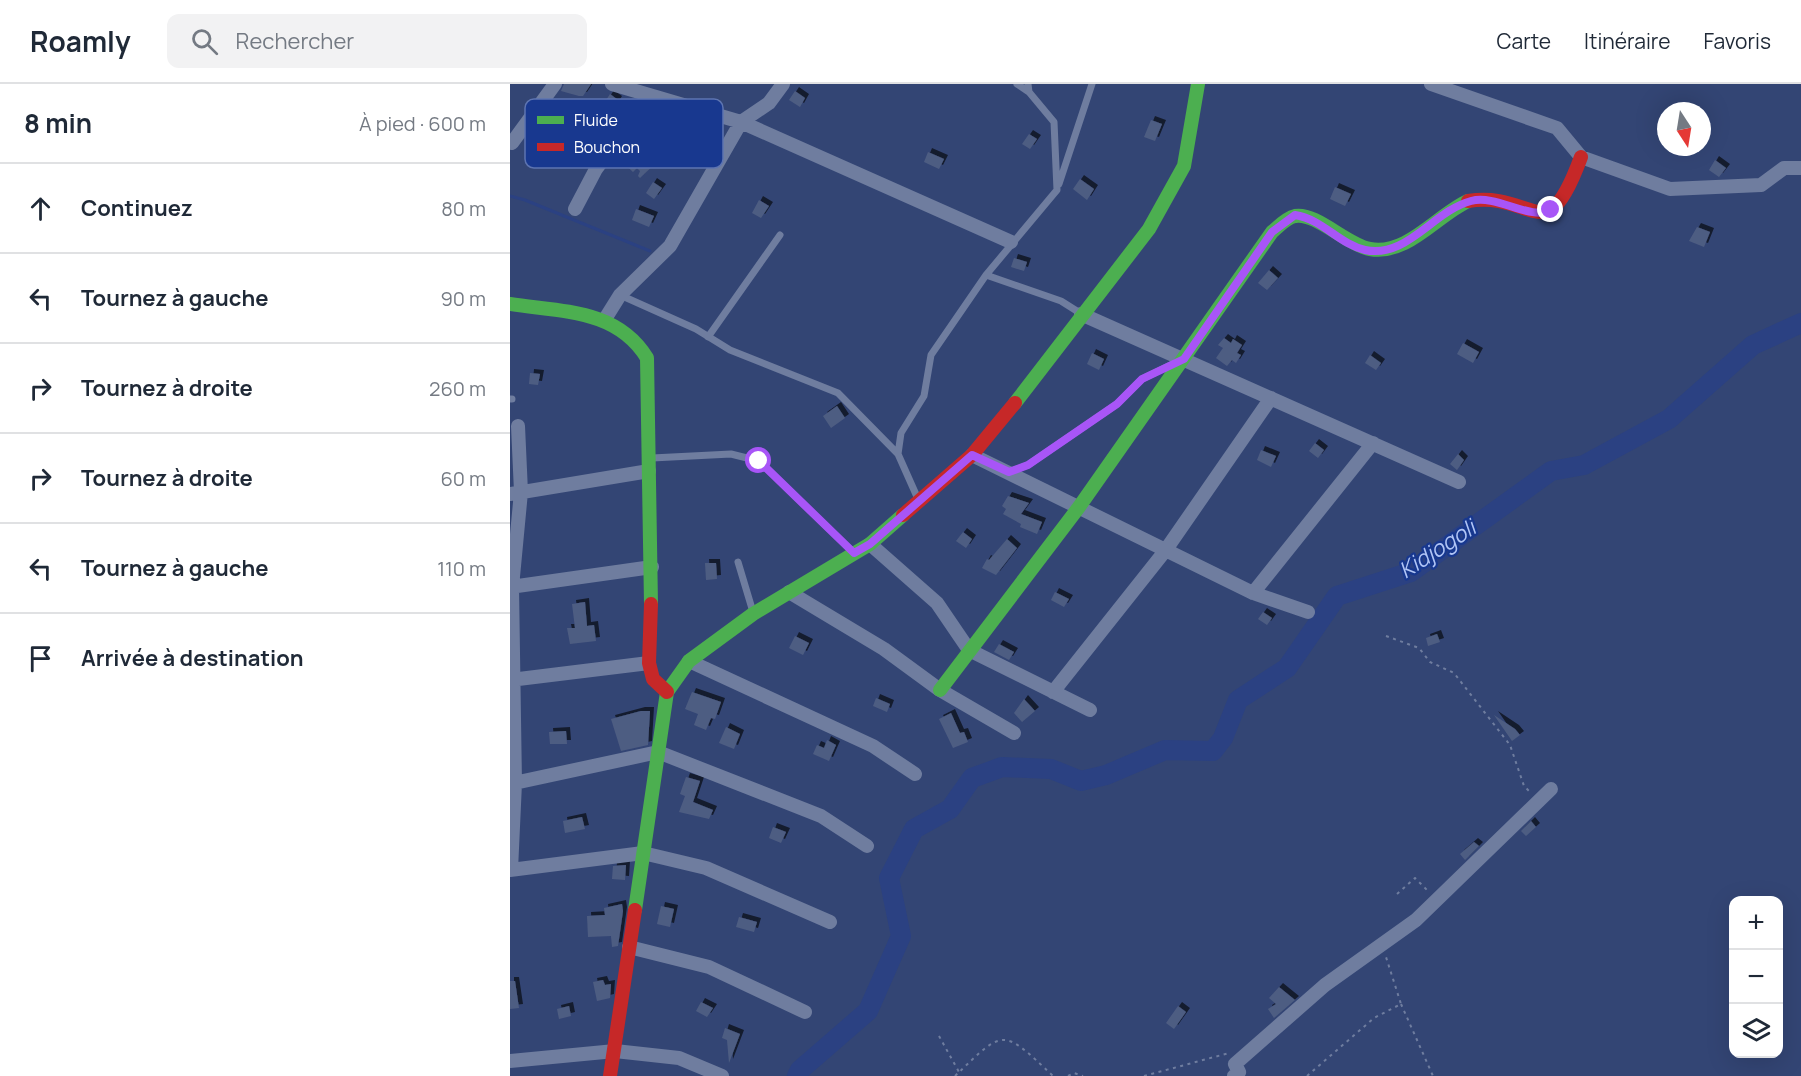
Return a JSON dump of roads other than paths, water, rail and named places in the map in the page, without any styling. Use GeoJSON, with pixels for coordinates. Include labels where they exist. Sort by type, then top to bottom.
{"type":"FeatureCollection","features":[{"type":"Feature","properties":{"kind":"street"},"geometry":{"type":"LineString","coordinates":[[544,99],[555,84]]}},
{"type":"Feature","properties":{"kind":"street"},"geometry":{"type":"LineString","coordinates":[[612,84],[660,99]]}},
{"type":"Feature","properties":{"kind":"street"},"geometry":{"type":"LineString","coordinates":[[723,153],[741,122],[769,104],[783,84]]}},
{"type":"Feature","properties":{"kind":"street"},"geometry":{"type":"LineString","coordinates":[[610,1076],[667,692],[689,662],[753,614],[870,544],[972,455],[1059,349],[1081,314],[1149,229],[1184,166],[1198,84]]}},
{"type":"Feature","properties":{"kind":"street"},"geometry":{"type":"LineString","coordinates":[[1431,84],[1557,128],[1581,157],[1670,189],[1761,185],[1784,168],[1801,168]]}},
{"type":"Feature","properties":{"kind":"street"},"geometry":{"type":"LineString","coordinates":[[723,117],[741,122],[1011,242]]}},
{"type":"Feature","properties":{"kind":"street"},"geometry":{"type":"LineString","coordinates":[[512,143],[525,125]]}},
{"type":"Feature","properties":{"kind":"street"},"geometry":{"type":"LineString","coordinates":[[940,690],[1079,507],[1272,232],[1295,215],[1308,217],[1364,250],[1395,249],[1457,206],[1471,201],[1484,199],[1541,214],[1562,202],[1581,157]]}},
{"type":"Feature","properties":{"kind":"street"},"geometry":{"type":"LineString","coordinates":[[575,209],[597,168]]}},
{"type":"Feature","properties":{"kind":"street"},"geometry":{"type":"LineString","coordinates":[[605,319],[620,295],[670,246],[715,168]]}},
{"type":"Feature","properties":{"kind":"street"},"geometry":{"type":"LineString","coordinates":[[510,304],[605,319],[636,340],[647,358],[652,567],[649,663],[653,679],[667,692]]}},
{"type":"Feature","properties":{"kind":"street"},"geometry":{"type":"LineString","coordinates":[[1081,314],[1459,482]]}},
{"type":"Feature","properties":{"kind":"street"},"geometry":{"type":"LineString","coordinates":[[1053,692],[1166,551],[1271,398]]}},
{"type":"Feature","properties":{"kind":"street"},"geometry":{"type":"LineString","coordinates":[[518,426],[511,587],[510,870],[643,853],[706,868],[830,922]]}},
{"type":"Feature","properties":{"kind":"street"},"geometry":{"type":"LineString","coordinates":[[1253,593],[1373,443]]}},
{"type":"Feature","properties":{"kind":"street"},"geometry":{"type":"LineString","coordinates":[[972,455],[1253,593],[1308,612]]}},
{"type":"Feature","properties":{"kind":"street"},"geometry":{"type":"LineString","coordinates":[[516,493],[649,465]]}},
{"type":"Feature","properties":{"kind":"street"},"geometry":{"type":"LineString","coordinates":[[870,544],[937,603],[969,650],[1090,710]]}},
{"type":"Feature","properties":{"kind":"street"},"geometry":{"type":"LineString","coordinates":[[511,587],[652,567]]}},
{"type":"Feature","properties":{"kind":"street"},"geometry":{"type":"LineString","coordinates":[[789,592],[884,649],[940,690],[1014,733]]}},
{"type":"Feature","properties":{"kind":"street"},"geometry":{"type":"LineString","coordinates":[[689,662],[873,746],[915,774]]}},
{"type":"Feature","properties":{"kind":"street"},"geometry":{"type":"LineString","coordinates":[[512,680],[649,663]]}},
{"type":"Feature","properties":{"kind":"street"},"geometry":{"type":"LineString","coordinates":[[512,784],[658,752],[821,816],[867,846]]}},
{"type":"Feature","properties":{"kind":"street"},"geometry":{"type":"LineString","coordinates":[[1234,1070],[1325,984],[1382,945],[1437,901],[1551,789]]}},
{"type":"Feature","properties":{"kind":"street"},"geometry":{"type":"LineString","coordinates":[[629,947],[709,967],[805,1012]]}},
{"type":"Feature","properties":{"kind":"street"},"geometry":{"type":"LineString","coordinates":[[510,1061],[615,1051],[680,1058],[722,1076]]}},
{"type":"Feature","properties":{"kind":"lane"},"geometry":{"type":"LineString","coordinates":[[1017,84],[1028,88],[1054,122],[1058,190]]}},
{"type":"Feature","properties":{"kind":"lane"},"geometry":{"type":"LineString","coordinates":[[898,454],[901,433],[924,396],[931,355],[1011,242],[1058,190],[1092,84]]}},
{"type":"Feature","properties":{"kind":"lane"},"geometry":{"type":"LineString","coordinates":[[708,337],[780,235]]}},
{"type":"Feature","properties":{"kind":"lane"},"geometry":{"type":"LineString","coordinates":[[986,275],[1061,301],[1081,314]]}},
{"type":"Feature","properties":{"kind":"lane"},"geometry":{"type":"LineString","coordinates":[[620,295],[730,350],[838,393],[898,454],[919,502]]}},
{"type":"Feature","properties":{"kind":"lane"},"geometry":{"type":"LineString","coordinates":[[1009,472],[1028,465],[1107,411],[1142,379],[1184,359]]}},
{"type":"Feature","properties":{"kind":"lane"},"geometry":{"type":"LineString","coordinates":[[649,465],[731,454],[759,461],[854,553]]}},
{"type":"Feature","properties":{"kind":"lane"},"geometry":{"type":"LineString","coordinates":[[738,562],[753,614]]}},
{"type":"Feature","properties":{"kind":"waterway"},"geometry":{"type":"LineString","coordinates":[[510,196],[650,251]]}},
{"type":"Feature","properties":{"kind":"waterway","name":"Kidjogoli"},"geometry":{"type":"LineString","coordinates":[[797,1076],[800,1070],[868,1011],[901,936],[889,878],[914,829],[950,809],[972,778],[1002,767],[1051,769],[1081,781],[1106,775],[1165,750],[1213,751],[1223,738],[1238,700],[1287,668],[1337,596],[1411,572],[1551,471],[1584,465],[1669,419],[1753,345],[1801,323]]}}]}
